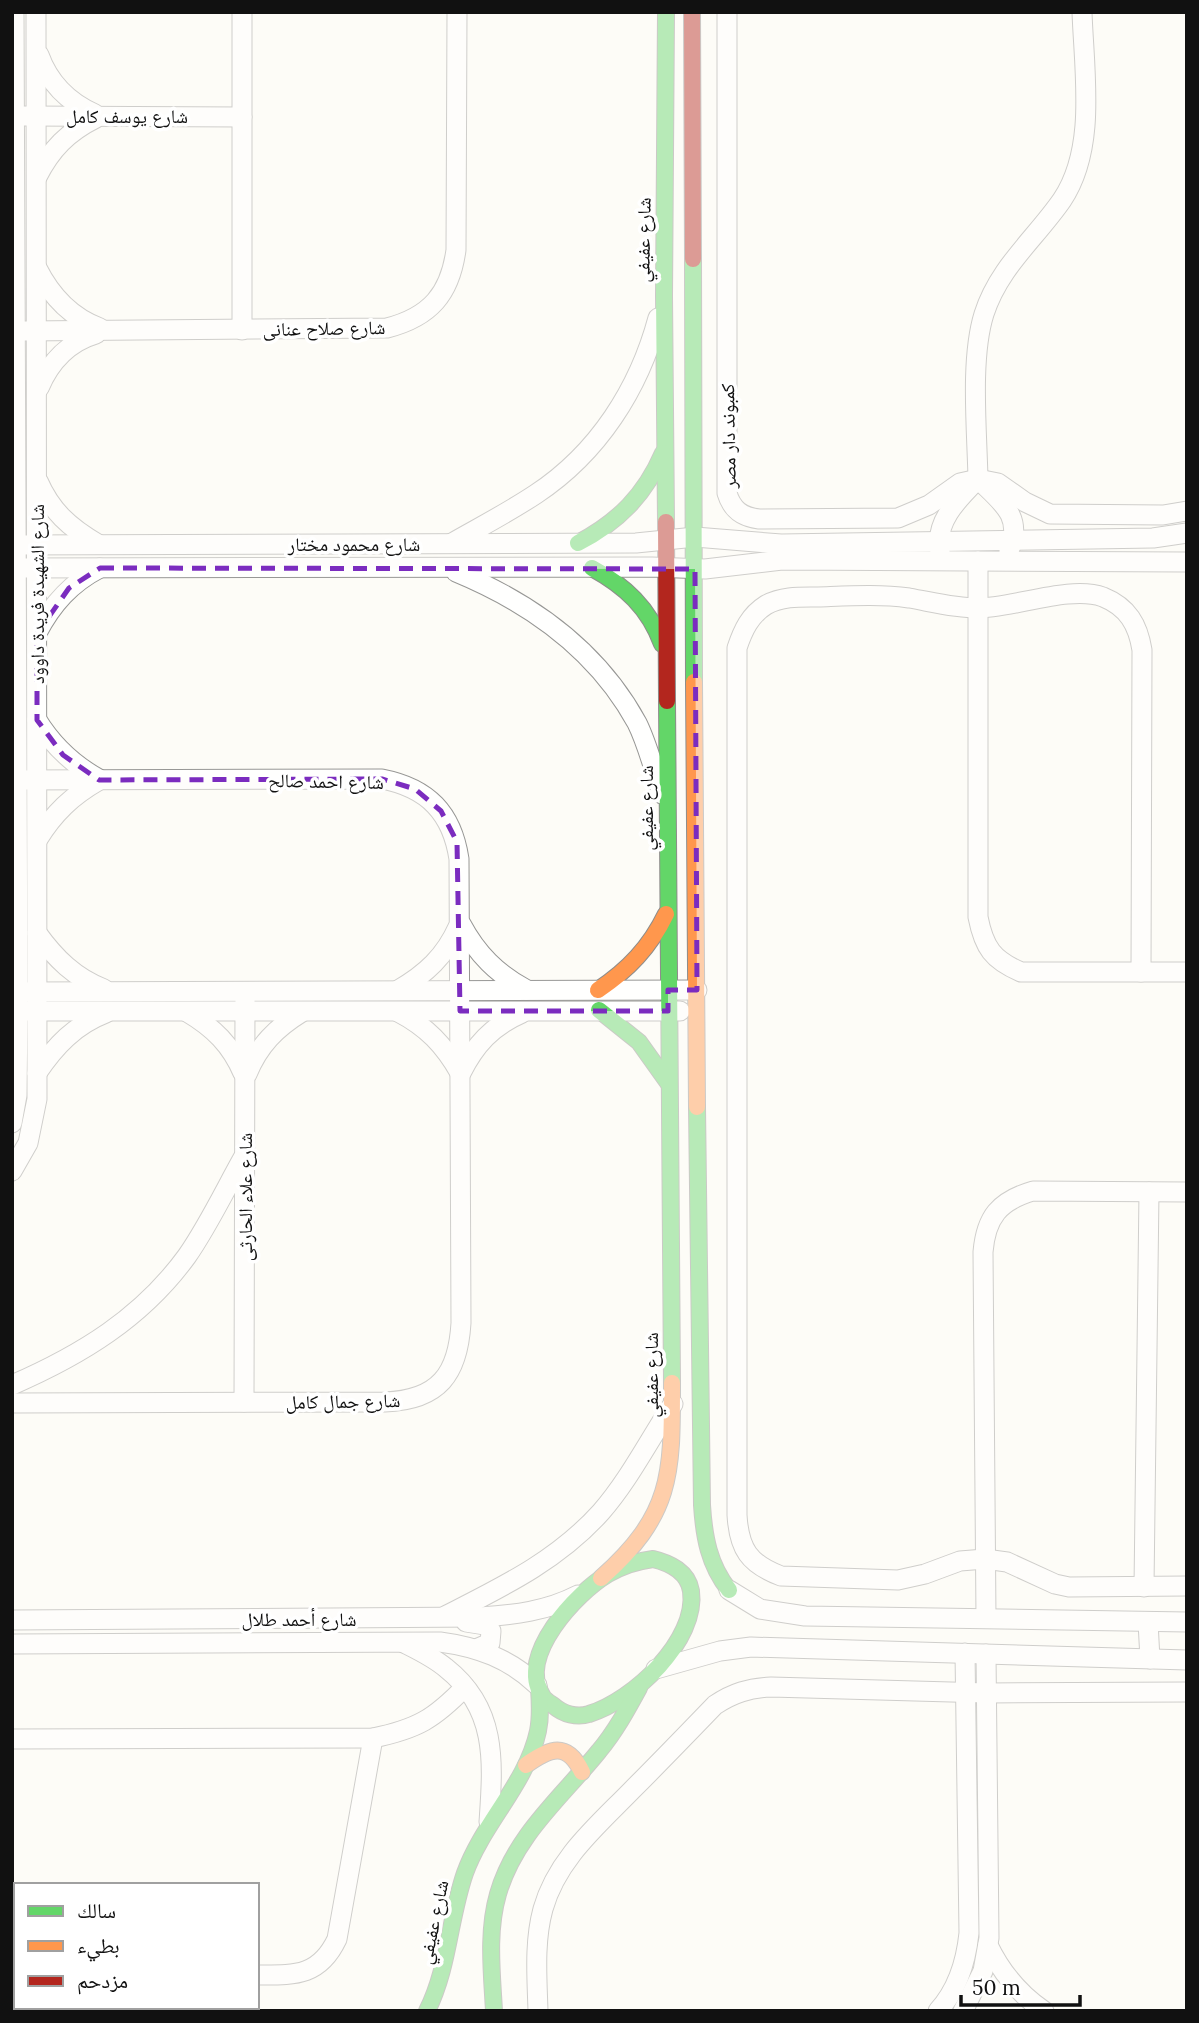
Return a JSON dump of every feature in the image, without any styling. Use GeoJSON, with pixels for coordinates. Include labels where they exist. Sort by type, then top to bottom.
{"type":"FeatureCollection","features":[{"type":"Feature","properties":{"kind":"street","name":"شارع الشهيدة فريدة داوود"},"geometry":{"type":"LineString","coordinates":[[12,1123],[22,1069],[22,937],[15,836],[14,722],[14,12]]}},
{"type":"Feature","properties":{"kind":"street","name":"شارع الشهيدة فريدة داوود"},"geometry":{"type":"LineString","coordinates":[[22,937],[37,840],[36,12]]}},
{"type":"Feature","properties":{"kind":"street"},"geometry":{"type":"LineString","coordinates":[[242,12],[242,330]]}},
{"type":"Feature","properties":{"kind":"street","name":"شارع صلاح عنانى"},"geometry":{"type":"LineString","coordinates":[[14,331],[387,328],[406,324],[422,315],[436,302],[447,286],[456,250],[457,12]]}},
{"type":"Feature","properties":{"kind":"street","name":"شارع عفيفي"},"geometry":{"type":"LineString","coordinates":[[600,1578],[626,1557],[647,1532],[661,1504],[670,1474],[673,1404],[664,296],[666,12]]}},
{"type":"Feature","properties":{"kind":"street"},"geometry":{"type":"LineString","coordinates":[[692,12],[694,806],[702,1505],[706,1546],[714,1570],[729,1590]]}},
{"type":"Feature","properties":{"kind":"street","name":"كمبوند دار مصر"},"geometry":{"type":"LineString","coordinates":[[727,12],[727,493],[730,503],[738,512],[759,519],[898,518],[929,505],[960,483],[978,479]]}},
{"type":"Feature","properties":{"kind":"street"},"geometry":{"type":"LineString","coordinates":[[1003,561],[1014,539],[1016,528],[1012,516],[978,479],[978,340],[984,314],[1004,271],[1062,199],[1080,163],[1086,123],[1082,12]]}},
{"type":"Feature","properties":{"kind":"street"},"geometry":{"type":"LineString","coordinates":[[666,32],[692,31]]}},
{"type":"Feature","properties":{"kind":"street"},"geometry":{"type":"LineString","coordinates":[[36,44],[47,72],[65,96],[81,108],[100,116]]}},
{"type":"Feature","properties":{"kind":"street","name":"شارع يوسف كامل"},"geometry":{"type":"LineString","coordinates":[[13,116],[242,117]]}},
{"type":"Feature","properties":{"kind":"street"},"geometry":{"type":"LineString","coordinates":[[36,180],[46,159],[60,141],[78,127],[100,116]]}},
{"type":"Feature","properties":{"kind":"street"},"geometry":{"type":"LineString","coordinates":[[36,267],[57,300],[88,323],[107,330]]}},
{"type":"Feature","properties":{"kind":"street"},"geometry":{"type":"LineString","coordinates":[[452,543],[537,494],[567,470],[594,443],[618,412],[637,378],[664,296]]}},
{"type":"Feature","properties":{"kind":"street"},"geometry":{"type":"LineString","coordinates":[[36,393],[44,375],[56,359],[88,336],[107,330]]}},
{"type":"Feature","properties":{"kind":"street"},"geometry":{"type":"LineString","coordinates":[[578,543],[603,531],[624,514],[642,494],[666,445]]}},
{"type":"Feature","properties":{"kind":"street"},"geometry":{"type":"LineString","coordinates":[[978,479],[998,483],[1025,502],[1050,514],[1163,515],[1187,511]]}},
{"type":"Feature","properties":{"kind":"street"},"geometry":{"type":"LineString","coordinates":[[944,561],[938,540],[941,528],[951,509],[978,479]]}},
{"type":"Feature","properties":{"kind":"street"},"geometry":{"type":"LineString","coordinates":[[37,480],[55,511],[67,524],[99,544]]}},
{"type":"Feature","properties":{"kind":"street","name":"شارع محمود مختار"},"geometry":{"type":"LineString","coordinates":[[14,545],[578,543],[666,541],[695,537],[781,544],[1153,538],[1187,533]]}},
{"type":"Feature","properties":{"kind":"street","name":"شارع محمود مختار"},"geometry":{"type":"LineString","coordinates":[[14,568],[695,569],[782,560],[1187,562]]}},
{"type":"Feature","properties":{"kind":"street"},"geometry":{"type":"LineString","coordinates":[[978,561],[978,917],[982,936],[990,952],[1004,964],[1021,972],[1187,972]]}},
{"type":"Feature","properties":{"kind":"street"},"geometry":{"type":"LineString","coordinates":[[445,567],[491,587],[528,608],[562,632],[592,659],[617,691],[638,726],[667,807]]}},
{"type":"Feature","properties":{"kind":"street"},"geometry":{"type":"LineString","coordinates":[[37,634],[56,601],[84,576],[100,568]]}},
{"type":"Feature","properties":{"kind":"street"},"geometry":{"type":"LineString","coordinates":[[593,568],[614,579],[632,594],[659,633],[666,655]]}},
{"type":"Feature","properties":{"kind":"street"},"geometry":{"type":"LineString","coordinates":[[1141,972],[1142,650],[1139,632],[1130,616],[1117,604],[1100,596],[1064,595],[978,608],[890,597],[783,598],[766,605],[753,616],[743,631],[737,648],[737,1515],[743,1547],[752,1560],[765,1570],[781,1576],[898,1580],[925,1574],[960,1561],[985,1559],[1007,1562],[1055,1584],[1069,1587],[1187,1586]]}},
{"type":"Feature","properties":{"kind":"street"},"geometry":{"type":"LineString","coordinates":[[37,720],[63,755],[99,780],[63,804],[37,840]]}},
{"type":"Feature","properties":{"kind":"street","name":"شارع احمد صالح"},"geometry":{"type":"LineString","coordinates":[[15,780],[382,779],[399,782],[429,799],[451,826],[459,859],[460,991]]}},
{"type":"Feature","properties":{"kind":"street"},"geometry":{"type":"LineString","coordinates":[[598,990],[625,971],[648,948],[668,909]]}},
{"type":"Feature","properties":{"kind":"street"},"geometry":{"type":"LineString","coordinates":[[460,923],[472,945],[488,963],[506,979],[527,990]]}},
{"type":"Feature","properties":{"kind":"street"},"geometry":{"type":"LineString","coordinates":[[396,991],[435,964],[450,945],[460,923]]}},
{"type":"Feature","properties":{"kind":"street"},"geometry":{"type":"LineString","coordinates":[[22,937],[111,1002],[186,1012],[245,1002],[303,1012],[697,1011]]}},
{"type":"Feature","properties":{"kind":"street"},"geometry":{"type":"LineString","coordinates":[[22,1001],[245,1002],[396,991],[697,990]]}},
{"type":"Feature","properties":{"kind":"street","name":"شارع جمال كامل"},"geometry":{"type":"LineString","coordinates":[[12,1403],[400,1401],[424,1395],[434,1389],[450,1371],[459,1348],[460,991]]}},
{"type":"Feature","properties":{"kind":"street"},"geometry":{"type":"LineString","coordinates":[[22,1069],[57,1046],[111,1002]]}},
{"type":"Feature","properties":{"kind":"street","name":"شارع علاء الحارثى"},"geometry":{"type":"LineString","coordinates":[[244,1402],[245,1002]]}},
{"type":"Feature","properties":{"kind":"street"},"geometry":{"type":"LineString","coordinates":[[599,1010],[621,1024],[640,1041],[657,1062],[669,1084]]}},
{"type":"Feature","properties":{"kind":"street"},"geometry":{"type":"LineString","coordinates":[[396,1011],[435,1036],[460,1074]]}},
{"type":"Feature","properties":{"kind":"street"},"geometry":{"type":"LineString","coordinates":[[460,1074],[471,1053],[486,1035],[505,1020],[527,1011]]}},
{"type":"Feature","properties":{"kind":"street"},"geometry":{"type":"LineString","coordinates":[[186,1012],[206,1023],[223,1038],[236,1057],[245,1078]]}},
{"type":"Feature","properties":{"kind":"street"},"geometry":{"type":"LineString","coordinates":[[245,1078],[254,1057],[267,1038],[283,1023],[303,1012]]}},
{"type":"Feature","properties":{"kind":"street","name":"شارع الشهيدة فريدة داوود"},"geometry":{"type":"LineString","coordinates":[[12,1171],[28,1143],[34,1122],[22,1069]]}},
{"type":"Feature","properties":{"kind":"street"},"geometry":{"type":"LineString","coordinates":[[12,1385],[88,1348],[133,1315],[153,1296],[188,1254],[245,1154]]}},
{"type":"Feature","properties":{"kind":"street"},"geometry":{"type":"LineString","coordinates":[[986,1618],[983,1252],[991,1219],[1002,1205],[1016,1196],[1033,1191],[1187,1192]]}},
{"type":"Feature","properties":{"kind":"street"},"geometry":{"type":"LineString","coordinates":[[1144,1587],[1149,1192]]}},
{"type":"Feature","properties":{"kind":"street"},"geometry":{"type":"LineString","coordinates":[[441,1618],[514,1581],[575,1538],[602,1511],[624,1481],[673,1404]]}},
{"type":"Feature","properties":{"kind":"street"},"geometry":{"type":"LineString","coordinates":[[687,1578],[704,1558],[706,1546]]}},
{"type":"Feature","properties":{"kind":"street"},"geometry":{"type":"LineString","coordinates":[[494,2011],[494,1917],[506,1870],[520,1843],[538,1819],[582,1772],[616,1729],[649,1676],[669,1653],[690,1618],[693,1605],[687,1578],[666,1561],[640,1560],[600,1578],[566,1610],[542,1648],[536,1673],[538,1687],[553,1707],[576,1716],[588,1715],[607,1706],[649,1676],[720,1651],[751,1647],[1187,1660]]}},
{"type":"Feature","properties":{"kind":"street"},"geometry":{"type":"LineString","coordinates":[[687,1578],[729,1590],[760,1609],[783,1614],[1187,1622]]}},
{"type":"Feature","properties":{"kind":"street","name":"شارع أحمد طلال"},"geometry":{"type":"LineString","coordinates":[[12,1620],[441,1618],[509,1615],[562,1604],[582,1593]]}},
{"type":"Feature","properties":{"kind":"street"},"geometry":{"type":"LineString","coordinates":[[441,1618],[489,1627],[492,1635],[490,1643],[476,1649]]}},
{"type":"Feature","properties":{"kind":"street"},"geometry":{"type":"LineString","coordinates":[[41,1620],[42,1644]]}},
{"type":"Feature","properties":{"kind":"street"},"geometry":{"type":"LineString","coordinates":[[1148,1622],[1150,1659]]}},
{"type":"Feature","properties":{"kind":"street"},"geometry":{"type":"LineString","coordinates":[[403,1642],[445,1667],[477,1704],[491,1744],[493,1765],[489,1823]]}},
{"type":"Feature","properties":{"kind":"street","name":"شارع أحمد طلال"},"geometry":{"type":"LineString","coordinates":[[12,1644],[440,1642],[476,1649],[500,1658],[522,1671],[538,1687]]}},
{"type":"Feature","properties":{"kind":"street"},"geometry":{"type":"LineString","coordinates":[[938,2011],[948,2000],[960,1976],[969,1933],[965,1653]]}},
{"type":"Feature","properties":{"kind":"street"},"geometry":{"type":"LineString","coordinates":[[964,2011],[983,1971],[988,1945],[986,1654]]}},
{"type":"Feature","properties":{"kind":"street"},"geometry":{"type":"LineString","coordinates":[[12,1739],[373,1738],[400,1732],[425,1722],[465,1687]]}},
{"type":"Feature","properties":{"kind":"street","name":"شارع عفيفي"},"geometry":{"type":"LineString","coordinates":[[427,2011],[443,1977],[464,1876],[489,1823],[526,1765],[541,1716],[538,1687]]}},
{"type":"Feature","properties":{"kind":"street"},"geometry":{"type":"LineString","coordinates":[[538,2011],[539,1929],[546,1900],[557,1875],[577,1846],[715,1705],[728,1697],[756,1688],[966,1693],[1187,1692]]}},
{"type":"Feature","properties":{"kind":"street"},"geometry":{"type":"LineString","coordinates":[[259,1975],[301,1973],[313,1968],[331,1951],[337,1939],[373,1738]]}},
{"type":"Feature","properties":{"kind":"street"},"geometry":{"type":"LineString","coordinates":[[526,1765],[548,1751],[559,1750],[569,1753],[578,1761],[582,1772]]}},
{"type":"Feature","properties":{"kind":"street"},"geometry":{"type":"LineString","coordinates":[[988,1945],[1020,2005],[1044,2011]]}},
{"type":"Feature","properties":{"kind":"highlighted area"},"geometry":{"type":"Polygon","coordinates":[[[100,568],[695,569],[697,990],[668,990],[668,1011],[460,1011],[457,842],[441,811],[415,789],[382,779],[99,780],[63,755],[37,720],[37,634],[69,588],[100,568]]]}},
{"type":"Feature","properties":{"kind":"traffic: fast"},"geometry":{"type":"LineString","coordinates":[[666,12],[666,522]]}},
{"type":"Feature","properties":{"kind":"traffic: fast"},"geometry":{"type":"LineString","coordinates":[[693,259],[694,682]]}},
{"type":"Feature","properties":{"kind":"traffic: fast"},"geometry":{"type":"LineString","coordinates":[[578,543],[606,526],[629,506],[648,482],[663,453]]}},
{"type":"Feature","properties":{"kind":"traffic: fast"},"geometry":{"type":"LineString","coordinates":[[592,568],[615,582],[634,599],[650,619],[662,644]]}},
{"type":"Feature","properties":{"kind":"traffic: fast"},"geometry":{"type":"LineString","coordinates":[[667,701],[672,1383]]}},
{"type":"Feature","properties":{"kind":"traffic: fast"},"geometry":{"type":"LineString","coordinates":[[599,1010],[639,1042],[669,1084]]}},
{"type":"Feature","properties":{"kind":"traffic: fast"},"geometry":{"type":"LineString","coordinates":[[697,1107],[702,1505],[709,1550],[717,1571],[729,1590]]}},
{"type":"Feature","properties":{"kind":"traffic: fast"},"geometry":{"type":"LineString","coordinates":[[653,1559],[677,1569],[686,1579],[691,1591],[690,1610],[684,1629],[673,1648],[642,1682],[606,1707],[580,1716],[558,1709],[543,1697],[536,1679],[537,1662],[554,1627],[581,1595],[608,1574],[630,1564],[653,1559]]}},
{"type":"Feature","properties":{"kind":"traffic: fast"},"geometry":{"type":"LineString","coordinates":[[427,2011],[440,1977],[465,1873],[482,1837],[515,1786],[532,1750],[540,1720],[539,1688]]}},
{"type":"Feature","properties":{"kind":"traffic: fast"},"geometry":{"type":"LineString","coordinates":[[494,2011],[492,1923],[506,1873],[528,1835],[610,1736],[639,1688]]}},
{"type":"Feature","properties":{"kind":"traffic: slow"},"geometry":{"type":"LineString","coordinates":[[694,682],[697,1107]]}},
{"type":"Feature","properties":{"kind":"traffic: slow"},"geometry":{"type":"LineString","coordinates":[[598,990],[637,957],[666,914]]}},
{"type":"Feature","properties":{"kind":"traffic: slow"},"geometry":{"type":"LineString","coordinates":[[601,1578],[625,1555],[642,1533],[664,1491],[671,1443],[672,1383]]}},
{"type":"Feature","properties":{"kind":"traffic: slow"},"geometry":{"type":"LineString","coordinates":[[526,1765],[557,1750],[570,1755],[582,1772]]}},
{"type":"Feature","properties":{"kind":"traffic: jam"},"geometry":{"type":"LineString","coordinates":[[692,12],[693,259]]}},
{"type":"Feature","properties":{"kind":"traffic: jam"},"geometry":{"type":"LineString","coordinates":[[666,522],[667,701]]}}]}
